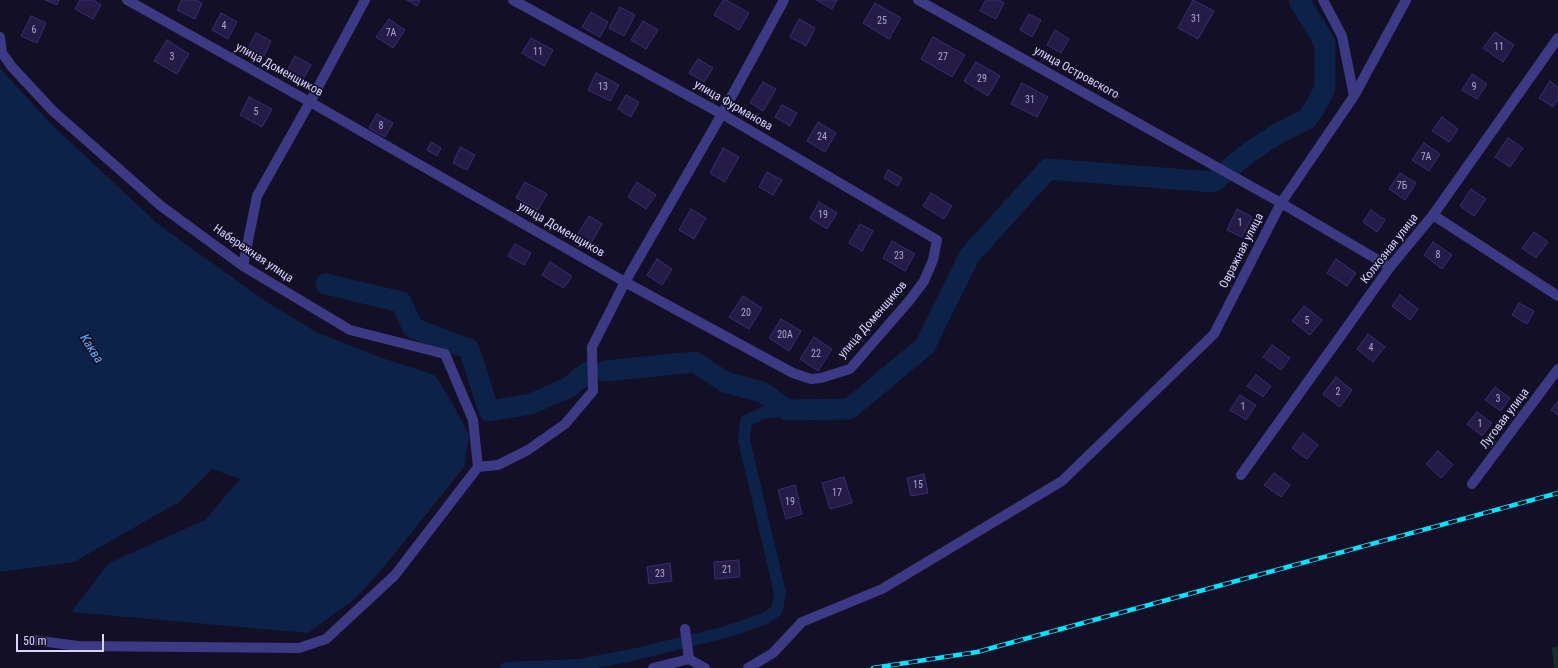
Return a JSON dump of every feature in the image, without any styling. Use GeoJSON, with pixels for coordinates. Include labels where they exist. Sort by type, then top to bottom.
{"type":"FeatureCollection","features":[{"type":"Feature","properties":{"kind":"street","name":"улица Доменщиков"},"geometry":{"type":"LineString","coordinates":[[127,0],[310,102],[625,282],[793,373],[811,379],[821,378],[850,369],[909,301],[924,280],[932,260],[937,240]]}},
{"type":"Feature","properties":{"kind":"street"},"geometry":{"type":"LineString","coordinates":[[243,266],[256,196],[310,102],[365,0]]}},
{"type":"Feature","properties":{"kind":"street","name":"улица Фурманова"},"geometry":{"type":"LineString","coordinates":[[513,0],[722,114],[937,240]]}},
{"type":"Feature","properties":{"kind":"street"},"geometry":{"type":"LineString","coordinates":[[33,640],[78,646],[299,648],[326,639],[395,575],[478,467],[498,465],[528,450],[565,424],[593,391],[592,347],[625,282],[722,114],[784,0]]}},
{"type":"Feature","properties":{"kind":"street","name":"улица Островского"},"geometry":{"type":"LineString","coordinates":[[918,0],[1281,203]]}},
{"type":"Feature","properties":{"kind":"street"},"geometry":{"type":"LineString","coordinates":[[1323,0],[1342,36],[1354,96]]}},
{"type":"Feature","properties":{"kind":"street","name":"Овражная улица"},"geometry":{"type":"LineString","coordinates":[[748,668],[773,653],[802,622],[882,589],[1062,481],[1214,334],[1281,203],[1354,96],[1406,0]]}},
{"type":"Feature","properties":{"kind":"street","name":"Набережная улица"},"geometry":{"type":"LineString","coordinates":[[0,37],[2,53],[12,67],[53,111],[161,206],[243,266],[350,330],[445,354],[473,420],[478,467]]}},
{"type":"Feature","properties":{"kind":"street","name":"Колхозная улица"},"geometry":{"type":"LineString","coordinates":[[1241,475],[1390,267],[1433,215],[1558,38]]}},
{"type":"Feature","properties":{"kind":"street"},"geometry":{"type":"LineString","coordinates":[[1281,203],[1390,267]]}},
{"type":"Feature","properties":{"kind":"street"},"geometry":{"type":"LineString","coordinates":[[1433,215],[1558,296]]}},
{"type":"Feature","properties":{"kind":"street","name":"Луговая улица"},"geometry":{"type":"LineString","coordinates":[[1472,484],[1558,370]]}},
{"type":"Feature","properties":{"kind":"street"},"geometry":{"type":"LineString","coordinates":[[685,629],[690,659]]}},
{"type":"Feature","properties":{"kind":"street"},"geometry":{"type":"LineString","coordinates":[[653,668],[690,659],[705,668]]}},
{"type":"Feature","properties":{"kind":"green space"},"geometry":{"type":"Polygon","coordinates":[[[1558,646],[1558,668],[1554,668],[1552,648],[1558,646]]]}},
{"type":"Feature","properties":{"kind":"water","name":"Каква"},"geometry":{"type":"Polygon","coordinates":[[[0,68],[51,124],[159,225],[264,300],[316,332],[382,358],[435,375],[452,403],[469,435],[464,467],[392,557],[356,598],[308,633],[71,612],[109,563],[205,520],[240,479],[212,469],[179,502],[74,562],[0,572],[0,68]]]}},
{"type":"Feature","properties":{"kind":"building"},"geometry":{"type":"Polygon","coordinates":[[[45,0],[59,0],[57,5],[45,0]]]}},
{"type":"Feature","properties":{"kind":"building"},"geometry":{"type":"Polygon","coordinates":[[[80,0],[93,0],[101,5],[93,19],[75,9],[80,0]]]}},
{"type":"Feature","properties":{"kind":"building"},"geometry":{"type":"Polygon","coordinates":[[[182,0],[196,0],[202,3],[195,19],[177,10],[182,0]]]}},
{"type":"Feature","properties":{"kind":"building"},"geometry":{"type":"Polygon","coordinates":[[[407,0],[420,0],[417,6],[407,0]]]}},
{"type":"Feature","properties":{"kind":"building"},"geometry":{"type":"Polygon","coordinates":[[[723,0],[726,0],[749,13],[739,30],[714,15],[723,0]]]}},
{"type":"Feature","properties":{"kind":"building"},"geometry":{"type":"Polygon","coordinates":[[[816,0],[837,0],[832,9],[816,0]]]}},
{"type":"Feature","properties":{"kind":"building"},"geometry":{"type":"Polygon","coordinates":[[[986,0],[999,0],[1004,3],[996,19],[980,11],[986,0]]]}},
{"type":"Feature","properties":{"kind":"building"},"geometry":{"type":"Polygon","coordinates":[[[1193,0],[1214,11],[1198,39],[1178,28],[1193,0]]]}},
{"type":"Feature","properties":{"kind":"building"},"geometry":{"type":"Polygon","coordinates":[[[875,3],[901,18],[889,39],[863,23],[875,3]]]}},
{"type":"Feature","properties":{"kind":"building"},"geometry":{"type":"Polygon","coordinates":[[[620,7],[635,15],[624,36],[609,28],[620,7]]]}},
{"type":"Feature","properties":{"kind":"building"},"geometry":{"type":"Polygon","coordinates":[[[591,12],[608,22],[600,37],[582,27],[591,12]]]}},
{"type":"Feature","properties":{"kind":"building"},"geometry":{"type":"Polygon","coordinates":[[[221,13],[237,22],[228,39],[212,30],[221,13]]]}},
{"type":"Feature","properties":{"kind":"building"},"geometry":{"type":"Polygon","coordinates":[[[1029,14],[1041,20],[1032,37],[1020,30],[1029,14]]]}},
{"type":"Feature","properties":{"kind":"building"},"geometry":{"type":"Polygon","coordinates":[[[31,16],[46,23],[37,43],[21,36],[31,16]]]}},
{"type":"Feature","properties":{"kind":"building"},"geometry":{"type":"Polygon","coordinates":[[[389,19],[405,30],[393,48],[376,37],[389,19]]]}},
{"type":"Feature","properties":{"kind":"building"},"geometry":{"type":"Polygon","coordinates":[[[799,19],[815,28],[806,46],[790,37],[799,19]]]}},
{"type":"Feature","properties":{"kind":"building"},"geometry":{"type":"Polygon","coordinates":[[[643,21],[658,30],[646,49],[631,40],[643,21]]]}},
{"type":"Feature","properties":{"kind":"building"},"geometry":{"type":"Polygon","coordinates":[[[1055,30],[1069,39],[1061,53],[1047,45],[1055,30]]]}},
{"type":"Feature","properties":{"kind":"building"},"geometry":{"type":"Polygon","coordinates":[[[1495,32],[1514,45],[1503,62],[1483,48],[1495,32]]]}},
{"type":"Feature","properties":{"kind":"building"},"geometry":{"type":"Polygon","coordinates":[[[256,33],[271,41],[264,56],[248,48],[256,33]]]}},
{"type":"Feature","properties":{"kind":"building"},"geometry":{"type":"Polygon","coordinates":[[[933,37],[965,55],[952,77],[921,59],[933,37]]]}},
{"type":"Feature","properties":{"kind":"building"},"geometry":{"type":"Polygon","coordinates":[[[531,38],[553,50],[544,66],[522,53],[531,38]]]}},
{"type":"Feature","properties":{"kind":"building"},"geometry":{"type":"Polygon","coordinates":[[[167,40],[189,54],[177,74],[154,61],[167,40]]]}},
{"type":"Feature","properties":{"kind":"building"},"geometry":{"type":"Polygon","coordinates":[[[295,56],[311,65],[303,79],[287,71],[295,56]]]}},
{"type":"Feature","properties":{"kind":"building"},"geometry":{"type":"Polygon","coordinates":[[[698,59],[713,68],[704,82],[689,73],[698,59]]]}},
{"type":"Feature","properties":{"kind":"building"},"geometry":{"type":"Polygon","coordinates":[[[976,62],[1000,76],[988,96],[964,81],[976,62]]]}},
{"type":"Feature","properties":{"kind":"building"},"geometry":{"type":"Polygon","coordinates":[[[596,73],[619,85],[610,101],[588,90],[596,73]]]}},
{"type":"Feature","properties":{"kind":"building"},"geometry":{"type":"Polygon","coordinates":[[[1472,74],[1487,84],[1477,99],[1462,90],[1472,74]]]}},
{"type":"Feature","properties":{"kind":"building"},"geometry":{"type":"Polygon","coordinates":[[[1550,81],[1558,87],[1558,99],[1553,107],[1539,98],[1550,81]]]}},
{"type":"Feature","properties":{"kind":"building"},"geometry":{"type":"Polygon","coordinates":[[[763,82],[776,89],[763,111],[750,103],[763,82]]]}},
{"type":"Feature","properties":{"kind":"building"},"geometry":{"type":"Polygon","coordinates":[[[1022,83],[1048,97],[1037,117],[1011,104],[1022,83]]]}},
{"type":"Feature","properties":{"kind":"building"},"geometry":{"type":"Polygon","coordinates":[[[626,95],[639,102],[631,117],[618,109],[626,95]]]}},
{"type":"Feature","properties":{"kind":"building"},"geometry":{"type":"Polygon","coordinates":[[[249,97],[272,109],[262,127],[240,115],[249,97]]]}},
{"type":"Feature","properties":{"kind":"building"},"geometry":{"type":"Polygon","coordinates":[[[782,105],[797,113],[790,126],[775,117],[782,105]]]}},
{"type":"Feature","properties":{"kind":"building"},"geometry":{"type":"Polygon","coordinates":[[[377,114],[393,123],[385,137],[369,128],[377,114]]]}},
{"type":"Feature","properties":{"kind":"building"},"geometry":{"type":"Polygon","coordinates":[[[1442,117],[1458,129],[1449,142],[1432,131],[1442,117]]]}},
{"type":"Feature","properties":{"kind":"building"},"geometry":{"type":"Polygon","coordinates":[[[818,122],[836,133],[825,152],[807,141],[818,122]]]}},
{"type":"Feature","properties":{"kind":"building"},"geometry":{"type":"Polygon","coordinates":[[[1508,138],[1523,148],[1510,167],[1495,157],[1508,138]]]}},
{"type":"Feature","properties":{"kind":"building"},"geometry":{"type":"Polygon","coordinates":[[[431,142],[441,148],[437,156],[427,150],[431,142]]]}},
{"type":"Feature","properties":{"kind":"building"},"geometry":{"type":"Polygon","coordinates":[[[1424,143],[1440,154],[1429,171],[1412,160],[1424,143]]]}},
{"type":"Feature","properties":{"kind":"building"},"geometry":{"type":"Polygon","coordinates":[[[460,147],[475,155],[467,170],[453,163],[460,147]]]}},
{"type":"Feature","properties":{"kind":"building"},"geometry":{"type":"Polygon","coordinates":[[[723,148],[739,157],[725,182],[710,173],[723,148]]]}},
{"type":"Feature","properties":{"kind":"building"},"geometry":{"type":"Polygon","coordinates":[[[888,170],[902,178],[898,186],[884,178],[888,170]]]}},
{"type":"Feature","properties":{"kind":"building"},"geometry":{"type":"Polygon","coordinates":[[[767,172],[782,180],[773,195],[759,187],[767,172]]]}},
{"type":"Feature","properties":{"kind":"building"},"geometry":{"type":"Polygon","coordinates":[[[1400,173],[1416,183],[1405,200],[1389,189],[1400,173]]]}},
{"type":"Feature","properties":{"kind":"building"},"geometry":{"type":"Polygon","coordinates":[[[525,182],[547,194],[538,210],[516,198],[525,182]]]}},
{"type":"Feature","properties":{"kind":"building"},"geometry":{"type":"Polygon","coordinates":[[[637,182],[656,195],[646,209],[628,197],[637,182]]]}},
{"type":"Feature","properties":{"kind":"building"},"geometry":{"type":"Polygon","coordinates":[[[1471,189],[1486,199],[1474,216],[1460,206],[1471,189]]]}},
{"type":"Feature","properties":{"kind":"building"},"geometry":{"type":"Polygon","coordinates":[[[931,193],[952,206],[944,219],[923,206],[931,193]]]}},
{"type":"Feature","properties":{"kind":"building"},"geometry":{"type":"Polygon","coordinates":[[[819,202],[837,213],[827,229],[810,218],[819,202]]]}},
{"type":"Feature","properties":{"kind":"building"},"geometry":{"type":"Polygon","coordinates":[[[691,209],[706,218],[694,239],[679,230],[691,209]]]}},
{"type":"Feature","properties":{"kind":"building"},"geometry":{"type":"Polygon","coordinates":[[[1237,209],[1252,217],[1242,237],[1227,230],[1237,209]]]}},
{"type":"Feature","properties":{"kind":"building"},"geometry":{"type":"Polygon","coordinates":[[[1371,210],[1385,220],[1377,232],[1363,222],[1371,210]]]}},
{"type":"Feature","properties":{"kind":"building"},"geometry":{"type":"Polygon","coordinates":[[[589,216],[602,224],[591,243],[577,235],[589,216]]]}},
{"type":"Feature","properties":{"kind":"building"},"geometry":{"type":"Polygon","coordinates":[[[860,224],[873,231],[862,251],[849,243],[860,224]]]}},
{"type":"Feature","properties":{"kind":"building"},"geometry":{"type":"Polygon","coordinates":[[[1534,232],[1548,242],[1536,258],[1522,248],[1534,232]]]}},
{"type":"Feature","properties":{"kind":"building"},"geometry":{"type":"Polygon","coordinates":[[[892,241],[915,254],[905,271],[883,258],[892,241]]]}},
{"type":"Feature","properties":{"kind":"building"},"geometry":{"type":"Polygon","coordinates":[[[1433,242],[1452,255],[1442,269],[1424,255],[1433,242]]]}},
{"type":"Feature","properties":{"kind":"building"},"geometry":{"type":"Polygon","coordinates":[[[515,244],[531,253],[524,265],[508,256],[515,244]]]}},
{"type":"Feature","properties":{"kind":"building"},"geometry":{"type":"Polygon","coordinates":[[[657,259],[672,269],[662,285],[647,275],[657,259]]]}},
{"type":"Feature","properties":{"kind":"building"},"geometry":{"type":"Polygon","coordinates":[[[1336,259],[1356,273],[1347,286],[1327,273],[1336,259]]]}},
{"type":"Feature","properties":{"kind":"building"},"geometry":{"type":"Polygon","coordinates":[[[550,262],[572,276],[564,288],[542,275],[550,262]]]}},
{"type":"Feature","properties":{"kind":"building"},"geometry":{"type":"Polygon","coordinates":[[[1400,295],[1418,309],[1410,320],[1392,306],[1400,295]]]}},
{"type":"Feature","properties":{"kind":"building"},"geometry":{"type":"Polygon","coordinates":[[[743,296],[762,308],[749,329],[729,317],[743,296]]]}},
{"type":"Feature","properties":{"kind":"building"},"geometry":{"type":"Polygon","coordinates":[[[1519,303],[1534,311],[1527,324],[1512,315],[1519,303]]]}},
{"type":"Feature","properties":{"kind":"building"},"geometry":{"type":"Polygon","coordinates":[[[1304,306],[1322,320],[1310,335],[1292,321],[1304,306]]]}},
{"type":"Feature","properties":{"kind":"building"},"geometry":{"type":"Polygon","coordinates":[[[781,319],[801,331],[789,351],[769,338],[781,319]]]}},
{"type":"Feature","properties":{"kind":"building"},"geometry":{"type":"Polygon","coordinates":[[[1368,334],[1385,347],[1373,362],[1357,349],[1368,334]]]}},
{"type":"Feature","properties":{"kind":"building"},"geometry":{"type":"Polygon","coordinates":[[[814,337],[832,349],[818,371],[800,359],[814,337]]]}},
{"type":"Feature","properties":{"kind":"building"},"geometry":{"type":"Polygon","coordinates":[[[1272,345],[1290,358],[1281,370],[1263,357],[1272,345]]]}},
{"type":"Feature","properties":{"kind":"building"},"geometry":{"type":"Polygon","coordinates":[[[1256,375],[1271,386],[1263,397],[1247,386],[1256,375]]]}},
{"type":"Feature","properties":{"kind":"building"},"geometry":{"type":"Polygon","coordinates":[[[1336,377],[1352,390],[1340,407],[1323,394],[1336,377]]]}},
{"type":"Feature","properties":{"kind":"building"},"geometry":{"type":"Polygon","coordinates":[[[1495,387],[1510,398],[1501,411],[1485,400],[1495,387]]]}},
{"type":"Feature","properties":{"kind":"building"},"geometry":{"type":"Polygon","coordinates":[[[1240,395],[1256,405],[1246,420],[1230,410],[1240,395]]]}},
{"type":"Feature","properties":{"kind":"building"},"geometry":{"type":"Polygon","coordinates":[[[1558,401],[1558,415],[1551,410],[1558,401]]]}},
{"type":"Feature","properties":{"kind":"building"},"geometry":{"type":"Polygon","coordinates":[[[1477,412],[1492,423],[1482,436],[1467,424],[1477,412]]]}},
{"type":"Feature","properties":{"kind":"building"},"geometry":{"type":"Polygon","coordinates":[[[1303,433],[1318,445],[1307,459],[1292,448],[1303,433]]]}},
{"type":"Feature","properties":{"kind":"building"},"geometry":{"type":"Polygon","coordinates":[[[1438,451],[1453,465],[1441,478],[1426,464],[1438,451]]]}},
{"type":"Feature","properties":{"kind":"building"},"geometry":{"type":"Polygon","coordinates":[[[1274,473],[1290,485],[1281,497],[1264,485],[1274,473]]]}},
{"type":"Feature","properties":{"kind":"building"},"geometry":{"type":"Polygon","coordinates":[[[924,474],[928,493],[911,496],[907,478],[924,474]]]}},
{"type":"Feature","properties":{"kind":"building"},"geometry":{"type":"Polygon","coordinates":[[[844,477],[852,503],[830,509],[822,483],[844,477]]]}},
{"type":"Feature","properties":{"kind":"building"},"geometry":{"type":"Polygon","coordinates":[[[795,485],[802,514],[786,519],[778,490],[795,485]]]}},
{"type":"Feature","properties":{"kind":"building"},"geometry":{"type":"Polygon","coordinates":[[[739,560],[740,577],[715,579],[714,562],[739,560]]]}},
{"type":"Feature","properties":{"kind":"building"},"geometry":{"type":"Polygon","coordinates":[[[670,563],[672,581],[649,584],[647,567],[670,563]]]}},
{"type":"Feature","properties":{"kind":"waterway"},"geometry":{"type":"LineString","coordinates":[[605,371],[695,362],[725,382],[762,392],[787,410],[849,409],[925,346],[969,256],[1048,169],[1213,182],[1247,154],[1277,134],[1307,119],[1325,88],[1325,43],[1299,0]]}},
{"type":"Feature","properties":{"kind":"waterway"},"geometry":{"type":"LineString","coordinates":[[326,284],[401,302],[413,328],[469,349],[489,411],[531,404],[569,387],[588,372]]}},
{"type":"Feature","properties":{"kind":"waterway"},"geometry":{"type":"LineString","coordinates":[[506,668],[580,665],[632,655],[726,632],[764,619],[777,610],[780,593],[744,440],[746,421],[763,413],[787,410]]}},
{"type":"Feature","properties":{"kind":"railway"},"geometry":{"type":"LineString","coordinates":[[873,668],[977,652],[1558,493]]}}]}
